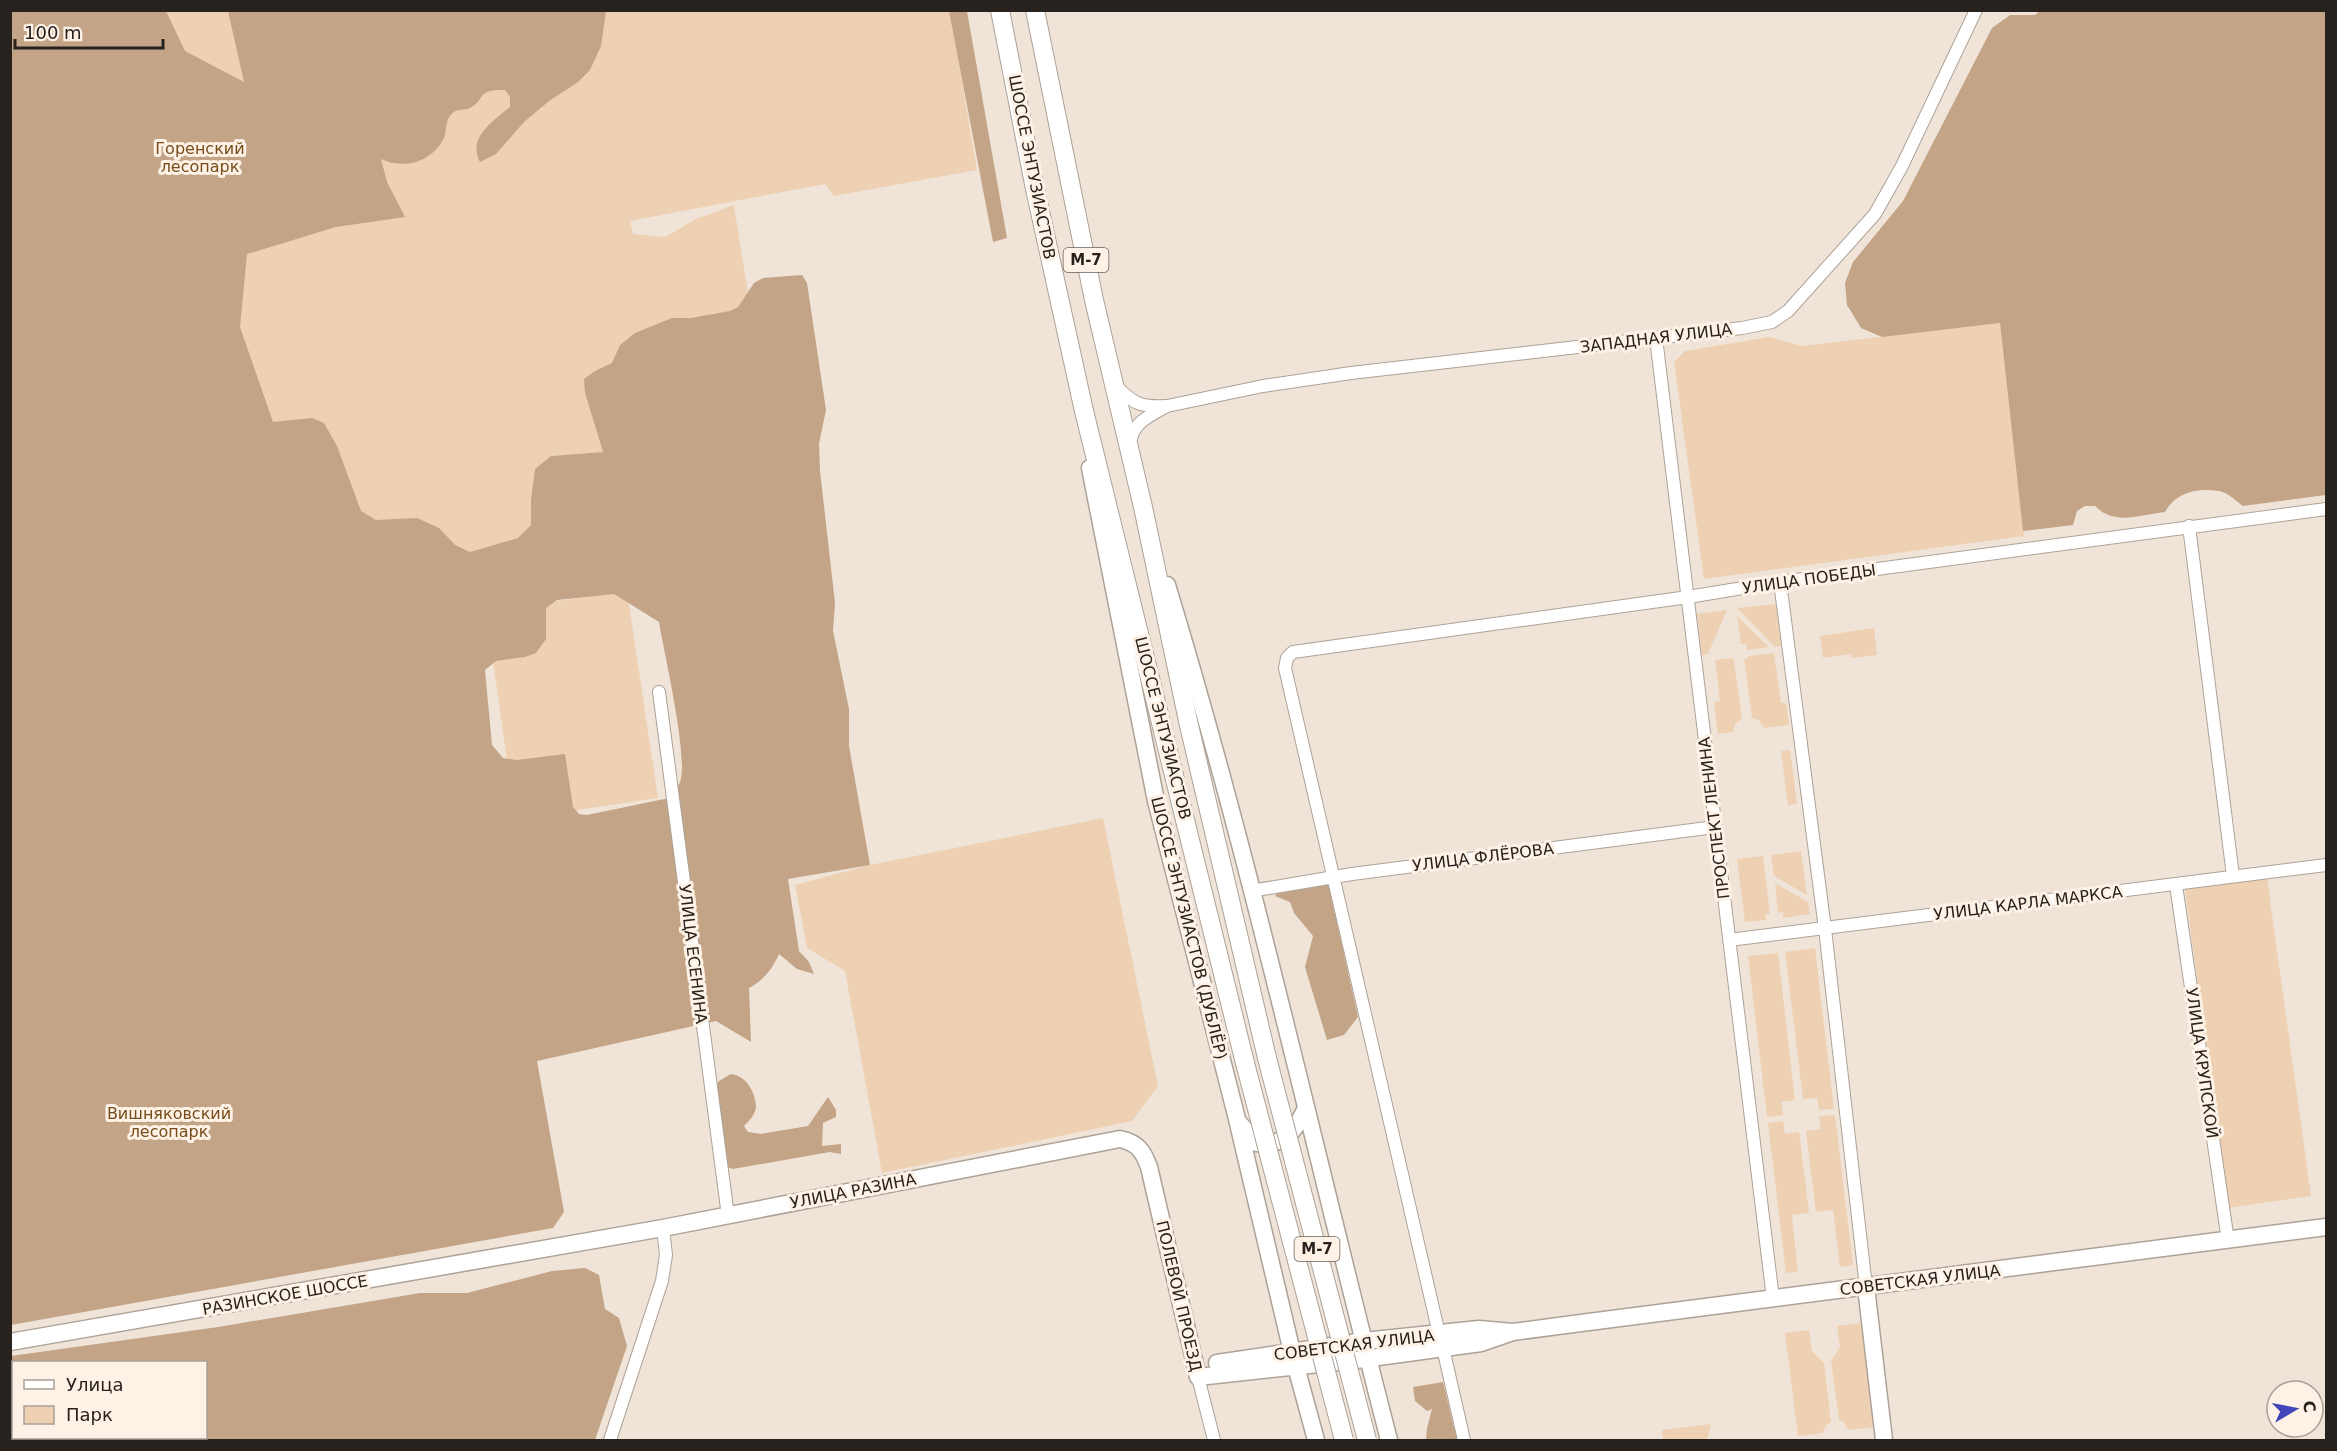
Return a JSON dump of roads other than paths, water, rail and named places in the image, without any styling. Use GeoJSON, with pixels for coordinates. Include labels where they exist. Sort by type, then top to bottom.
{"type":"FeatureCollection","features":[{"type":"Feature","properties":{"kind":"highway","name":"ШОССЕ ЭНТУЗИАСТОВ"},"geometry":{"type":"LineString","coordinates":[[1000,10],[1035,189],[1083,411],[1245,1063],[1344,1440]]}},
{"type":"Feature","properties":{"kind":"highway","name":"ШОССЕ ЭНТУЗИАСТОВ"},"geometry":{"type":"LineString","coordinates":[[1035,10],[1094,300],[1143,507],[1188,721],[1267,1058],[1367,1440]]}},
{"type":"Feature","properties":{"kind":"main road","name":"ШОССЕ ЭНТУЗИАСТОВ (ДУБЛЁР)"},"geometry":{"type":"LineString","coordinates":[[1083,411],[1097,507],[1156,801],[1316,1440]]}},
{"type":"Feature","properties":{"kind":"main road"},"geometry":{"type":"LineString","coordinates":[[1143,507],[1205,709],[1389,1440]]}},
{"type":"Feature","properties":{"kind":"main road"},"geometry":{"type":"LineString","coordinates":[[1236,1115],[1256,1143],[1269,1144],[1282,1141],[1292,1133],[1306,1108]]}},
{"type":"Feature","properties":{"kind":"main road","name":"УЛИЦА РАЗИНА"},"geometry":{"type":"LineString","coordinates":[[559,1247],[1120,1139],[1133,1142],[1143,1151]]}},
{"type":"Feature","properties":{"kind":"main road","name":"ПОЛЕВОЙ ПРОЕЗД"},"geometry":{"type":"LineString","coordinates":[[1143,1151],[1149,1167],[1197,1371]]}},
{"type":"Feature","properties":{"kind":"main road","name":"СОВЕТСКАЯ УЛИЦА"},"geometry":{"type":"LineString","coordinates":[[1294,1359],[1364,1341],[1481,1343],[1513,1332],[2326,1227]]}},
{"type":"Feature","properties":{"kind":"main road","name":"РАЗИНСКОЕ ШОССЕ"},"geometry":{"type":"LineString","coordinates":[[10,1342],[559,1247]]}},
{"type":"Feature","properties":{"kind":"main road"},"geometry":{"type":"LineString","coordinates":[[1866,1287],[1884,1440]]}},
{"type":"Feature","properties":{"kind":"main road","name":"СОВЕТСКАЯ УЛИЦА"},"geometry":{"type":"LineString","coordinates":[[1197,1371],[1294,1359],[1368,1358],[1441,1341]]}},
{"type":"Feature","properties":{"kind":"street","name":"ЗАПАДНАЯ УЛИЦА"},"geometry":{"type":"LineString","coordinates":[[1113,383],[1125,396],[1140,406],[1167,406],[1263,386],[1351,373],[1742,328],[1772,322],[1788,311],[1875,214],[1902,166],[1976,10]]}},
{"type":"Feature","properties":{"kind":"street","name":"ПРОСПЕКТ ЛЕНИНА"},"geometry":{"type":"LineString","coordinates":[[1656,338],[1773,1299]]}},
{"type":"Feature","properties":{"kind":"street","name":"ЗАПАДНАЯ УЛИЦА"},"geometry":{"type":"LineString","coordinates":[[1130,452],[1131,438],[1138,423],[1167,406]]}},
{"type":"Feature","properties":{"kind":"street","name":"УЛИЦА ПОБЕДЫ"},"geometry":{"type":"LineString","coordinates":[[1334,876],[1285,668],[1287,658],[1293,652],[1780,582],[2326,509]]}},
{"type":"Feature","properties":{"kind":"street"},"geometry":{"type":"LineString","coordinates":[[2189,526],[2233,876]]}},
{"type":"Feature","properties":{"kind":"street"},"geometry":{"type":"LineString","coordinates":[[1780,582],[1825,929],[1866,1287]]}},
{"type":"Feature","properties":{"kind":"street","name":"УЛИЦА ЕСЕНИНА"},"geometry":{"type":"LineString","coordinates":[[659,692],[728,1216]]}},
{"type":"Feature","properties":{"kind":"street","name":"УЛИЦА ФЛЁРОВА"},"geometry":{"type":"LineString","coordinates":[[1251,891],[1334,876],[1715,827]]}},
{"type":"Feature","properties":{"kind":"street","name":"УЛИЦА КАРЛА МАРКСА"},"geometry":{"type":"LineString","coordinates":[[1728,940],[2326,865]]}},
{"type":"Feature","properties":{"kind":"street"},"geometry":{"type":"LineString","coordinates":[[1334,876],[1464,1440]]}},
{"type":"Feature","properties":{"kind":"street","name":"УЛИЦА КРУПСКОЙ"},"geometry":{"type":"LineString","coordinates":[[2176,885],[2228,1240]]}},
{"type":"Feature","properties":{"kind":"street"},"geometry":{"type":"LineString","coordinates":[[610,1440],[662,1281],[666,1255],[663,1228]]}},
{"type":"Feature","properties":{"kind":"street","name":"ПОЛЕВОЙ ПРОЕЗД"},"geometry":{"type":"LineString","coordinates":[[1197,1371],[1214,1440]]}},
{"type":"Feature","properties":{"kind":"park label","name":"Горенский лесопарк"},"geometry":{"type":"Point","coordinates":[200,157]}},
{"type":"Feature","properties":{"kind":"park label","name":"Вишняковский лесопарк"},"geometry":{"type":"Point","coordinates":[169,1122]}}]}
